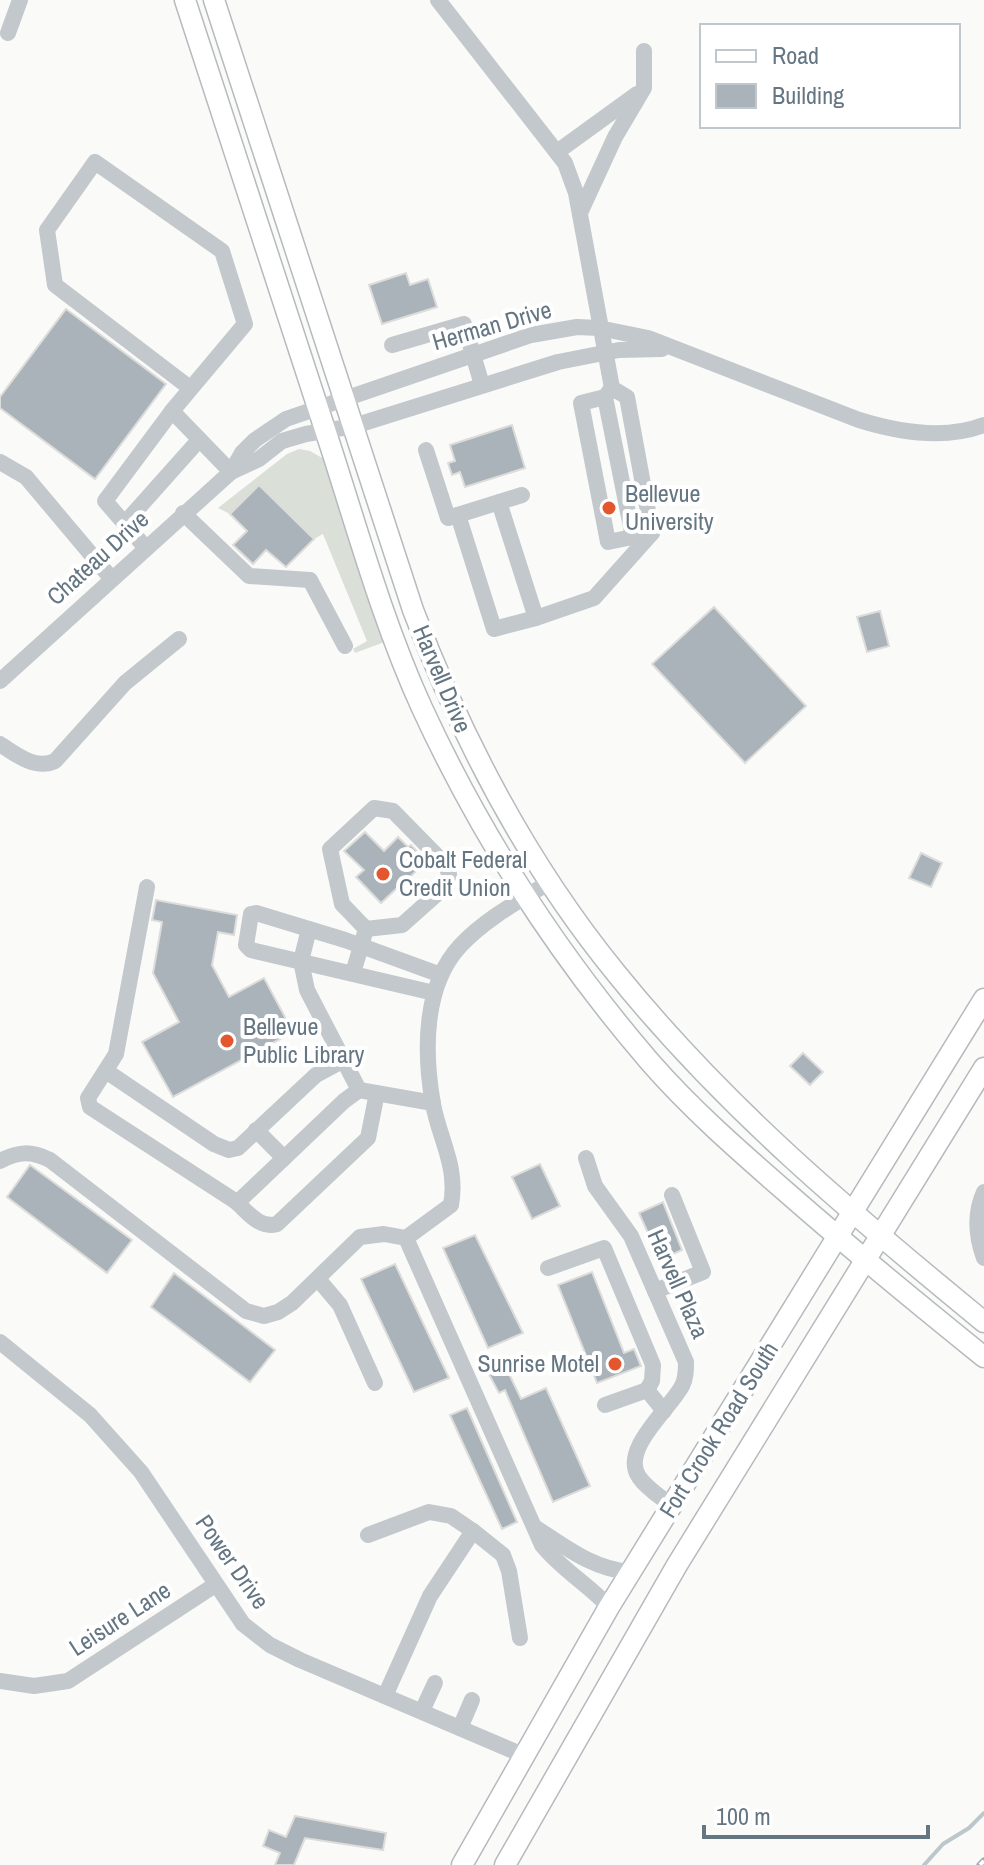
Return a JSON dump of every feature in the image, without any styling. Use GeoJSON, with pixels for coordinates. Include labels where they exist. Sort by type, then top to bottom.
{"type":"FeatureCollection","features":[{"type":"Feature","properties":{"kind":"main road","name":"Harvell Drive"},"geometry":{"type":"LineString","coordinates":[[185,0],[380,599],[421,707],[470,804],[525,897],[606,1009],[652,1064],[733,1145],[837,1237],[984,1357]]}},
{"type":"Feature","properties":{"kind":"main road","name":"Harvell Drive"},"geometry":{"type":"LineString","coordinates":[[214,0],[413,610],[447,697],[499,797],[550,882],[613,970],[656,1022],[762,1131],[852,1214],[984,1322]]}},
{"type":"Feature","properties":{"kind":"main road","name":"Fort Crook Road South"},"geometry":{"type":"LineString","coordinates":[[462,1865],[630,1572],[984,999]]}},
{"type":"Feature","properties":{"kind":"main road","name":"Fort Crook Road South"},"geometry":{"type":"LineString","coordinates":[[505,1865],[677,1565],[984,1068]]}},
{"type":"Feature","properties":{"kind":"street"},"geometry":{"type":"LineString","coordinates":[[8,33],[20,0]]}},
{"type":"Feature","properties":{"kind":"street"},"geometry":{"type":"LineString","coordinates":[[438,0],[557,152],[571,177],[605,353],[608,392],[633,537]]}},
{"type":"Feature","properties":{"kind":"street"},"geometry":{"type":"LineString","coordinates":[[580,214],[615,137],[644,88],[644,51]]}},
{"type":"Feature","properties":{"kind":"street"},"geometry":{"type":"LineString","coordinates":[[557,152],[644,88]]}},
{"type":"Feature","properties":{"kind":"street"},"geometry":{"type":"LineString","coordinates":[[145,547],[105,501],[190,388],[245,324],[222,251],[95,162],[47,230],[55,285],[190,388]]}},
{"type":"Feature","properties":{"kind":"street"},"geometry":{"type":"LineString","coordinates":[[392,345],[464,324],[482,385]]}},
{"type":"Feature","properties":{"kind":"street","name":"Herman Drive"},"geometry":{"type":"LineString","coordinates":[[316,407],[531,335],[577,327],[648,338],[883,427],[951,433],[984,425]]}},
{"type":"Feature","properties":{"kind":"street","name":"Herman Drive"},"geometry":{"type":"LineString","coordinates":[[326,433],[558,362],[644,348],[684,350]]}},
{"type":"Feature","properties":{"kind":"street"},"geometry":{"type":"LineString","coordinates":[[608,392],[627,397],[652,533],[608,542],[581,403],[608,392]]}},
{"type":"Feature","properties":{"kind":"street","name":"Chateau Drive"},"geometry":{"type":"LineString","coordinates":[[0,681],[231,472],[242,453],[262,434],[286,419],[316,407]]}},
{"type":"Feature","properties":{"kind":"street"},"geometry":{"type":"LineString","coordinates":[[172,411],[231,472]]}},
{"type":"Feature","properties":{"kind":"street","name":"Chateau Drive"},"geometry":{"type":"LineString","coordinates":[[231,472],[247,466],[282,441],[306,434],[326,433]]}},
{"type":"Feature","properties":{"kind":"street"},"geometry":{"type":"LineString","coordinates":[[125,523],[199,440]]}},
{"type":"Feature","properties":{"kind":"street"},"geometry":{"type":"LineString","coordinates":[[426,450],[448,518],[522,495]]}},
{"type":"Feature","properties":{"kind":"street"},"geometry":{"type":"LineString","coordinates":[[0,462],[26,477],[111,578]]}},
{"type":"Feature","properties":{"kind":"street"},"geometry":{"type":"LineString","coordinates":[[499,502],[536,618]]}},
{"type":"Feature","properties":{"kind":"street"},"geometry":{"type":"LineString","coordinates":[[183,513],[249,576],[310,580],[345,646]]}},
{"type":"Feature","properties":{"kind":"street"},"geometry":{"type":"LineString","coordinates":[[458,515],[494,629],[594,598],[652,533]]}},
{"type":"Feature","properties":{"kind":"street"},"geometry":{"type":"LineString","coordinates":[[0,744],[39,764],[48,765],[55,761],[125,683],[179,639]]}},
{"type":"Feature","properties":{"kind":"street"},"geometry":{"type":"LineString","coordinates":[[353,973],[363,937],[342,904],[330,849],[374,808],[393,811],[446,865],[448,884],[402,925],[363,937]]}},
{"type":"Feature","properties":{"kind":"street"},"geometry":{"type":"LineString","coordinates":[[0,1161],[14,1154],[34,1152],[50,1160],[246,1311],[264,1316],[278,1312],[292,1303],[360,1237],[384,1234],[406,1238],[451,1205],[455,1183],[433,1103],[429,1028],[434,993],[441,975],[462,944],[495,916],[550,882]]}},
{"type":"Feature","properties":{"kind":"street"},"geometry":{"type":"LineString","coordinates":[[147,887],[116,1054],[88,1098],[90,1107],[235,1201],[268,1227],[277,1224],[368,1138],[377,1093]]}},
{"type":"Feature","properties":{"kind":"street"},"geometry":{"type":"LineString","coordinates":[[434,993],[247,948],[251,914],[309,929],[363,937],[441,975]]}},
{"type":"Feature","properties":{"kind":"street"},"geometry":{"type":"LineString","coordinates":[[309,929],[301,961],[307,990],[359,1090]]}},
{"type":"Feature","properties":{"kind":"street"},"geometry":{"type":"LineString","coordinates":[[106,1071],[224,1149],[238,1148],[316,1075],[344,1060]]}},
{"type":"Feature","properties":{"kind":"street"},"geometry":{"type":"LineString","coordinates":[[235,1201],[240,1200],[359,1090],[433,1103]]}},
{"type":"Feature","properties":{"kind":"street"},"geometry":{"type":"LineString","coordinates":[[256,1130],[284,1158]]}},
{"type":"Feature","properties":{"kind":"street","name":"Harvell Plaza"},"geometry":{"type":"LineString","coordinates":[[586,1158],[595,1186],[631,1236],[686,1362],[683,1384],[635,1453],[637,1475],[672,1506]]}},
{"type":"Feature","properties":{"kind":"street"},"geometry":{"type":"LineString","coordinates":[[984,1192],[977,1219],[979,1244],[984,1258]]}},
{"type":"Feature","properties":{"kind":"street"},"geometry":{"type":"LineString","coordinates":[[655,1291],[703,1272],[672,1195]]}},
{"type":"Feature","properties":{"kind":"street"},"geometry":{"type":"LineString","coordinates":[[406,1238],[542,1545],[555,1561],[594,1591],[609,1607]]}},
{"type":"Feature","properties":{"kind":"street"},"geometry":{"type":"LineString","coordinates":[[548,1268],[604,1248],[653,1365],[652,1381],[647,1390],[605,1405]]}},
{"type":"Feature","properties":{"kind":"street"},"geometry":{"type":"LineString","coordinates":[[318,1279],[340,1305],[375,1383]]}},
{"type":"Feature","properties":{"kind":"street","name":"Power Drive"},"geometry":{"type":"LineString","coordinates":[[0,1342],[90,1415],[141,1472],[243,1624],[270,1645],[523,1755]]}},
{"type":"Feature","properties":{"kind":"street"},"geometry":{"type":"LineString","coordinates":[[647,1390],[664,1411]]}},
{"type":"Feature","properties":{"kind":"street"},"geometry":{"type":"LineString","coordinates":[[368,1535],[429,1512],[451,1516],[503,1555],[509,1571],[520,1638]]}},
{"type":"Feature","properties":{"kind":"street"},"geometry":{"type":"LineString","coordinates":[[536,1528],[592,1564],[630,1572]]}},
{"type":"Feature","properties":{"kind":"street"},"geometry":{"type":"LineString","coordinates":[[385,1696],[430,1596],[473,1531]]}},
{"type":"Feature","properties":{"kind":"street","name":"Leisure Lane"},"geometry":{"type":"LineString","coordinates":[[0,1681],[34,1686],[68,1681],[215,1585]]}},
{"type":"Feature","properties":{"kind":"street"},"geometry":{"type":"LineString","coordinates":[[422,1711],[435,1683]]}},
{"type":"Feature","properties":{"kind":"street"},"geometry":{"type":"LineString","coordinates":[[460,1728],[472,1700]]}},
{"type":"Feature","properties":{"kind":"shaded area"},"geometry":{"type":"Polygon","coordinates":[[[299,449],[324,459],[387,641],[355,653],[353,649],[367,641],[323,534],[314,539],[259,486],[230,514],[218,508],[287,454],[299,449]]]}},
{"type":"Feature","properties":{"kind":"building"},"geometry":{"type":"Polygon","coordinates":[[[406,273],[410,285],[428,279],[437,307],[382,324],[369,285],[406,273]]]}},
{"type":"Feature","properties":{"kind":"building"},"geometry":{"type":"Polygon","coordinates":[[[66,309],[166,384],[95,479],[0,408],[0,397],[66,309]]]}},
{"type":"Feature","properties":{"kind":"building"},"geometry":{"type":"Polygon","coordinates":[[[512,425],[525,468],[465,487],[460,472],[452,475],[448,463],[455,461],[450,445],[512,425]]]}},
{"type":"Feature","properties":{"kind":"building"},"geometry":{"type":"Polygon","coordinates":[[[259,485],[314,539],[286,567],[266,550],[253,564],[233,545],[247,531],[230,514],[259,485]]]}},
{"type":"Feature","properties":{"kind":"building"},"geometry":{"type":"Polygon","coordinates":[[[714,607],[806,706],[745,763],[652,664],[714,607]]]}},
{"type":"Feature","properties":{"kind":"building"},"geometry":{"type":"Polygon","coordinates":[[[880,611],[889,646],[867,652],[857,617],[880,611]]]}},
{"type":"Feature","properties":{"kind":"building"},"geometry":{"type":"Polygon","coordinates":[[[365,832],[384,851],[398,837],[426,861],[409,878],[407,889],[396,889],[381,903],[356,877],[364,870],[344,851],[365,832]]]}},
{"type":"Feature","properties":{"kind":"building"},"geometry":{"type":"Polygon","coordinates":[[[921,853],[942,863],[931,887],[909,878],[921,853]]]}},
{"type":"Feature","properties":{"kind":"building"},"geometry":{"type":"Polygon","coordinates":[[[156,900],[237,915],[234,935],[218,932],[212,965],[229,997],[264,978],[293,1032],[173,1097],[142,1042],[179,1022],[153,973],[162,922],[152,920],[156,900]]]}},
{"type":"Feature","properties":{"kind":"building"},"geometry":{"type":"Polygon","coordinates":[[[803,1053],[823,1072],[810,1085],[790,1066],[803,1053]]]}},
{"type":"Feature","properties":{"kind":"building"},"geometry":{"type":"Polygon","coordinates":[[[540,1164],[560,1206],[532,1219],[512,1177],[540,1164]]]}},
{"type":"Feature","properties":{"kind":"building"},"geometry":{"type":"Polygon","coordinates":[[[30,1165],[132,1240],[107,1273],[7,1197],[30,1165]]]}},
{"type":"Feature","properties":{"kind":"building"},"geometry":{"type":"Polygon","coordinates":[[[663,1202],[682,1250],[660,1260],[639,1213],[663,1202]]]}},
{"type":"Feature","properties":{"kind":"building"},"geometry":{"type":"Polygon","coordinates":[[[475,1235],[523,1333],[488,1348],[443,1248],[475,1235]]]}},
{"type":"Feature","properties":{"kind":"building"},"geometry":{"type":"Polygon","coordinates":[[[395,1264],[449,1378],[414,1392],[361,1279],[395,1264]]]}},
{"type":"Feature","properties":{"kind":"building"},"geometry":{"type":"Polygon","coordinates":[[[592,1272],[624,1353],[634,1349],[641,1366],[597,1383],[558,1285],[592,1272]]]}},
{"type":"Feature","properties":{"kind":"building"},"geometry":{"type":"Polygon","coordinates":[[[174,1273],[275,1350],[250,1382],[151,1307],[174,1273]]]}},
{"type":"Feature","properties":{"kind":"building"},"geometry":{"type":"Polygon","coordinates":[[[502,1359],[521,1399],[546,1388],[590,1486],[553,1502],[505,1390],[499,1393],[485,1367],[502,1359]]]}},
{"type":"Feature","properties":{"kind":"building"},"geometry":{"type":"Polygon","coordinates":[[[467,1408],[517,1522],[502,1529],[450,1415],[467,1408]]]}},
{"type":"Feature","properties":{"kind":"building"},"geometry":{"type":"Polygon","coordinates":[[[295,1816],[386,1833],[383,1850],[305,1838],[294,1865],[275,1865],[280,1853],[263,1846],[269,1830],[286,1837],[295,1816]]]}},
{"type":"Feature","properties":{"kind":"waterway"},"geometry":{"type":"LineString","coordinates":[[924,1865],[943,1844],[969,1828],[984,1813]]}},
{"type":"Feature","properties":{"kind":"railway"},"geometry":{"type":"LineString","coordinates":[[980,1865],[984,1861]]}},
{"type":"Feature","properties":{"kind":"place","name":"Bellevue University"},"geometry":{"type":"Point","coordinates":[609,508]}},
{"type":"Feature","properties":{"kind":"place","name":"Cobalt Federal Credit Union"},"geometry":{"type":"Point","coordinates":[383,874]}},
{"type":"Feature","properties":{"kind":"place","name":"Bellevue Public Library"},"geometry":{"type":"Point","coordinates":[227,1041]}},
{"type":"Feature","properties":{"kind":"place","name":"Sunrise Motel"},"geometry":{"type":"Point","coordinates":[615,1364]}}]}
